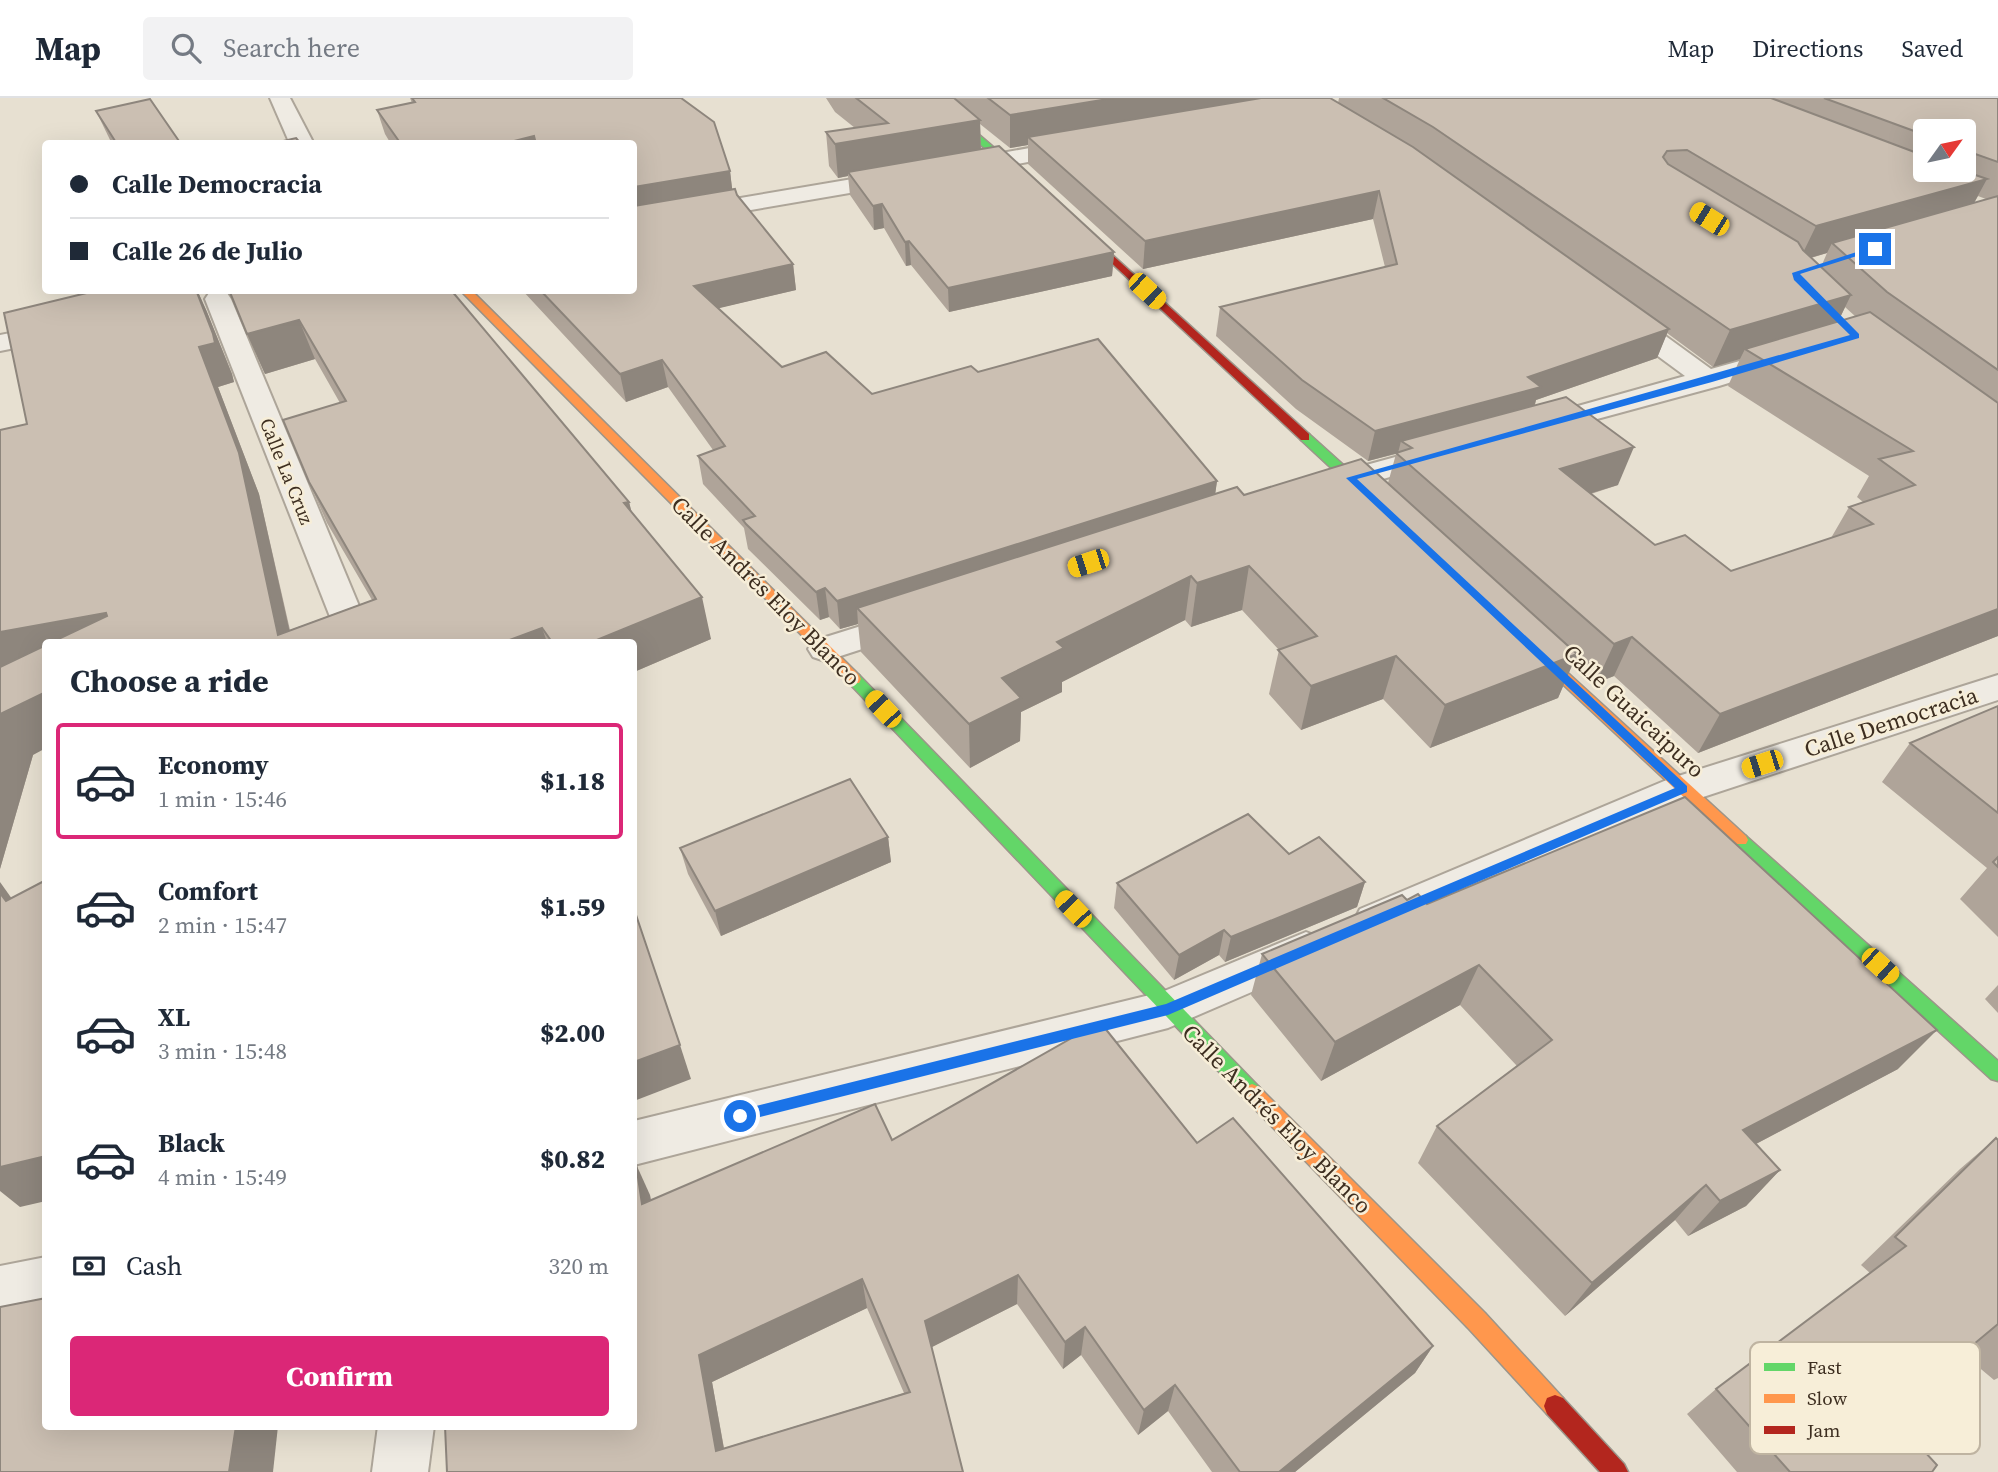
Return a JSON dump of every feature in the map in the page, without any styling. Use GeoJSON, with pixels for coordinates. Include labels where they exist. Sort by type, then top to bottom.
{"type":"FeatureCollection","features":[{"type":"Feature","properties":{"kind":"street"},"geometry":{"type":"LineString","coordinates":[[280,98],[299,140]]}},
{"type":"Feature","properties":{"kind":"street"},"geometry":{"type":"LineString","coordinates":[[931,98],[1005,159],[1045,197]]}},
{"type":"Feature","properties":{"kind":"street"},"geometry":{"type":"LineString","coordinates":[[637,222],[1099,143]]}},
{"type":"Feature","properties":{"kind":"street"},"geometry":{"type":"LineString","coordinates":[[1066,216],[1391,516]]}},
{"type":"Feature","properties":{"kind":"street","name":"Calle Andrés Eloy Blanco"},"geometry":{"type":"LineString","coordinates":[[469,294],[825,649],[1168,1009],[1477,1321],[1616,1472]]}},
{"type":"Feature","properties":{"kind":"street","name":"Calle La Cruz"},"geometry":{"type":"LineString","coordinates":[[216,299],[356,639]]}},
{"type":"Feature","properties":{"kind":"street"},"geometry":{"type":"LineString","coordinates":[[1602,302],[1709,380]]}},
{"type":"Feature","properties":{"kind":"street"},"geometry":{"type":"LineString","coordinates":[[0,372],[7,341],[82,326]]}},
{"type":"Feature","properties":{"kind":"street"},"geometry":{"type":"LineString","coordinates":[[1510,434],[1802,352]]}},
{"type":"Feature","properties":{"kind":"street"},"geometry":{"type":"LineString","coordinates":[[1298,495],[1470,445]]}},
{"type":"Feature","properties":{"kind":"street"},"geometry":{"type":"LineString","coordinates":[[825,649],[944,610]]}},
{"type":"Feature","properties":{"kind":"street","name":"Calle Guaicaipuro"},"geometry":{"type":"LineString","coordinates":[[1522,638],[1683,789],[1998,1073]]}},
{"type":"Feature","properties":{"kind":"street","name":"Calle Democracia"},"geometry":{"type":"LineString","coordinates":[[637,1142],[1168,1009],[1683,789],[1998,688]]}},
{"type":"Feature","properties":{"kind":"street"},"geometry":{"type":"LineString","coordinates":[[0,1292],[42,1283]]}},
{"type":"Feature","properties":{"kind":"street"},"geometry":{"type":"LineString","coordinates":[[400,1472],[405,1430]]}},
{"type":"Feature","properties":{"kind":"building"},"geometry":{"type":"Polygon","coordinates":[[[412,98],[681,98],[714,122],[730,171],[637,186],[637,140],[535,140],[534,136],[518,140],[398,140],[377,110],[415,102],[412,98]]]}},
{"type":"Feature","properties":{"kind":"building"},"geometry":{"type":"Polygon","coordinates":[[[856,98],[954,98],[980,120],[835,144],[826,132],[888,123],[856,98]]]}},
{"type":"Feature","properties":{"kind":"building"},"geometry":{"type":"Polygon","coordinates":[[[988,98],[1114,98],[1010,115],[988,98]]]}},
{"type":"Feature","properties":{"kind":"building"},"geometry":{"type":"Polygon","coordinates":[[[1261,98],[1330,98],[1413,147],[1669,329],[1528,377],[1541,387],[1375,431],[1302,380],[1220,307],[1397,264],[1379,191],[1145,241],[1028,137],[1261,98]]]}},
{"type":"Feature","properties":{"kind":"building"},"geometry":{"type":"Polygon","coordinates":[[[1383,98],[1771,98],[1913,151],[1913,182],[1976,182],[1976,175],[1987,179],[1816,226],[1687,150],[1667,151],[1663,157],[1668,164],[1798,242],[1803,250],[1851,295],[1730,330],[1433,127],[1383,98]]]}},
{"type":"Feature","properties":{"kind":"building"},"geometry":{"type":"Polygon","coordinates":[[[1824,98],[1998,98],[1998,162],[1976,154],[1976,119],[1913,119],[1913,131],[1824,98]]]}},
{"type":"Feature","properties":{"kind":"building"},"geometry":{"type":"Polygon","coordinates":[[[150,99],[178,140],[114,140],[96,111],[150,99]]]}},
{"type":"Feature","properties":{"kind":"building"},"geometry":{"type":"Polygon","coordinates":[[[999,146],[1114,252],[948,288],[909,241],[905,242],[882,204],[873,206],[848,172],[999,146]]]}},
{"type":"Feature","properties":{"kind":"building"},"geometry":{"type":"Polygon","coordinates":[[[735,189],[793,264],[694,286],[782,367],[826,352],[872,394],[971,366],[978,372],[1098,339],[1217,481],[837,601],[825,588],[816,592],[746,524],[743,520],[755,516],[698,456],[725,446],[662,360],[620,374],[544,294],[637,294],[637,205],[735,189]]]}},
{"type":"Feature","properties":{"kind":"building"},"geometry":{"type":"Polygon","coordinates":[[[1998,196],[1998,370],[1887,292],[1832,243],[1998,196]]]}},
{"type":"Feature","properties":{"kind":"building"},"geometry":{"type":"Polygon","coordinates":[[[82,294],[198,294],[215,343],[199,347],[239,453],[278,635],[376,599],[309,482],[283,420],[346,401],[299,320],[247,334],[231,294],[454,294],[629,502],[624,503],[702,597],[599,639],[550,639],[542,628],[512,639],[58,639],[107,616],[106,613],[0,632],[0,430],[27,424],[4,313],[82,294]]]}},
{"type":"Feature","properties":{"kind":"building"},"geometry":{"type":"Polygon","coordinates":[[[1870,312],[1998,403],[1998,609],[1720,714],[1632,637],[1614,644],[1396,453],[1412,448],[1401,441],[1566,397],[1634,447],[1560,469],[1655,545],[1685,535],[1731,571],[1873,524],[1849,507],[1915,485],[1879,459],[1913,451],[1745,349],[1870,312]]]}},
{"type":"Feature","properties":{"kind":"building"},"geometry":{"type":"Polygon","coordinates":[[[1361,459],[1577,654],[1445,705],[1396,656],[1311,686],[1278,650],[1317,636],[1249,566],[1197,583],[1191,576],[1057,642],[1064,648],[1002,678],[1021,698],[969,724],[857,608],[1237,487],[1244,495],[1361,459]]]}},
{"type":"Feature","properties":{"kind":"building"},"geometry":{"type":"Polygon","coordinates":[[[42,647],[42,694],[0,714],[0,667],[42,647]]]}},
{"type":"Feature","properties":{"kind":"building"},"geometry":{"type":"Polygon","coordinates":[[[1998,706],[1998,813],[1910,743],[1998,706]]]}},
{"type":"Feature","properties":{"kind":"building"},"geometry":{"type":"Polygon","coordinates":[[[850,779],[888,837],[715,911],[680,848],[850,779]]]}},
{"type":"Feature","properties":{"kind":"building"},"geometry":{"type":"Polygon","coordinates":[[[1685,797],[1937,1030],[1743,1130],[1780,1170],[1720,1201],[1706,1185],[1592,1283],[1437,1126],[1552,1040],[1479,965],[1335,1042],[1262,954],[1402,895],[1407,900],[1418,894],[1427,904],[1685,797]]]}},
{"type":"Feature","properties":{"kind":"building"},"geometry":{"type":"Polygon","coordinates":[[[1248,814],[1289,854],[1319,837],[1365,882],[1231,937],[1224,930],[1179,955],[1117,883],[1248,814]]]}},
{"type":"Feature","properties":{"kind":"building"},"geometry":{"type":"Polygon","coordinates":[[[42,882],[42,1157],[0,1167],[0,893],[6,901],[42,882]]]}},
{"type":"Feature","properties":{"kind":"building"},"geometry":{"type":"Polygon","coordinates":[[[637,918],[680,1045],[637,1061],[637,918]]]}},
{"type":"Feature","properties":{"kind":"building"},"geometry":{"type":"Polygon","coordinates":[[[1100,1022],[1197,1143],[1233,1118],[1433,1346],[1279,1472],[1240,1472],[1175,1385],[1144,1410],[1085,1327],[1065,1342],[1018,1275],[925,1321],[963,1472],[447,1472],[445,1430],[637,1430],[637,1171],[642,1204],[875,1104],[892,1140],[1100,1022]],[[862,1279],[699,1355],[716,1451],[910,1392],[862,1279]]]}},
{"type":"Feature","properties":{"kind":"building"},"geometry":{"type":"Polygon","coordinates":[[[1996,1138],[1998,1140],[1998,1324],[1976,1342],[1778,1342],[1906,1246],[1895,1237],[1996,1138]]]}},
{"type":"Feature","properties":{"kind":"building"},"geometry":{"type":"Polygon","coordinates":[[[42,1299],[42,1430],[235,1430],[229,1472],[0,1472],[0,1307],[42,1299]]]}},
{"type":"Feature","properties":{"kind":"building"},"geometry":{"type":"Polygon","coordinates":[[[1750,1363],[1750,1427],[1716,1389],[1750,1363]]]}},
{"type":"Feature","properties":{"kind":"building"},"geometry":{"type":"Polygon","coordinates":[[[1774,1454],[1927,1454],[1937,1465],[1932,1472],[1790,1472],[1774,1454]]]}},
{"type":"Feature","properties":{"kind":"traffic: fast"},"geometry":{"type":"LineString","coordinates":[[931,98],[1030,183]]}},
{"type":"Feature","properties":{"kind":"traffic: fast"},"geometry":{"type":"LineString","coordinates":[[1305,437],[1375,501]]}},
{"type":"Feature","properties":{"kind":"traffic: fast"},"geometry":{"type":"LineString","coordinates":[[854,679],[1252,1093]]}},
{"type":"Feature","properties":{"kind":"traffic: fast"},"geometry":{"type":"LineString","coordinates":[[1740,840],[1998,1073]]}},
{"type":"Feature","properties":{"kind":"traffic: slow"},"geometry":{"type":"LineString","coordinates":[[469,294],[854,679]]}},
{"type":"Feature","properties":{"kind":"traffic: slow"},"geometry":{"type":"LineString","coordinates":[[1529,645],[1740,840]]}},
{"type":"Feature","properties":{"kind":"traffic: slow"},"geometry":{"type":"LineString","coordinates":[[1252,1093],[1477,1321],[1555,1406]]}},
{"type":"Feature","properties":{"kind":"traffic: jam"},"geometry":{"type":"LineString","coordinates":[[1075,224],[1305,437]]}},
{"type":"Feature","properties":{"kind":"traffic: jam"},"geometry":{"type":"LineString","coordinates":[[1555,1406],[1616,1472]]}},
{"type":"Feature","properties":{"kind":"route"},"geometry":{"type":"LineString","coordinates":[[740,1116],[1168,1009],[1683,789],[1350,478],[1709,380],[1856,336],[1797,278],[1796,273],[1875,249]]}}]}
